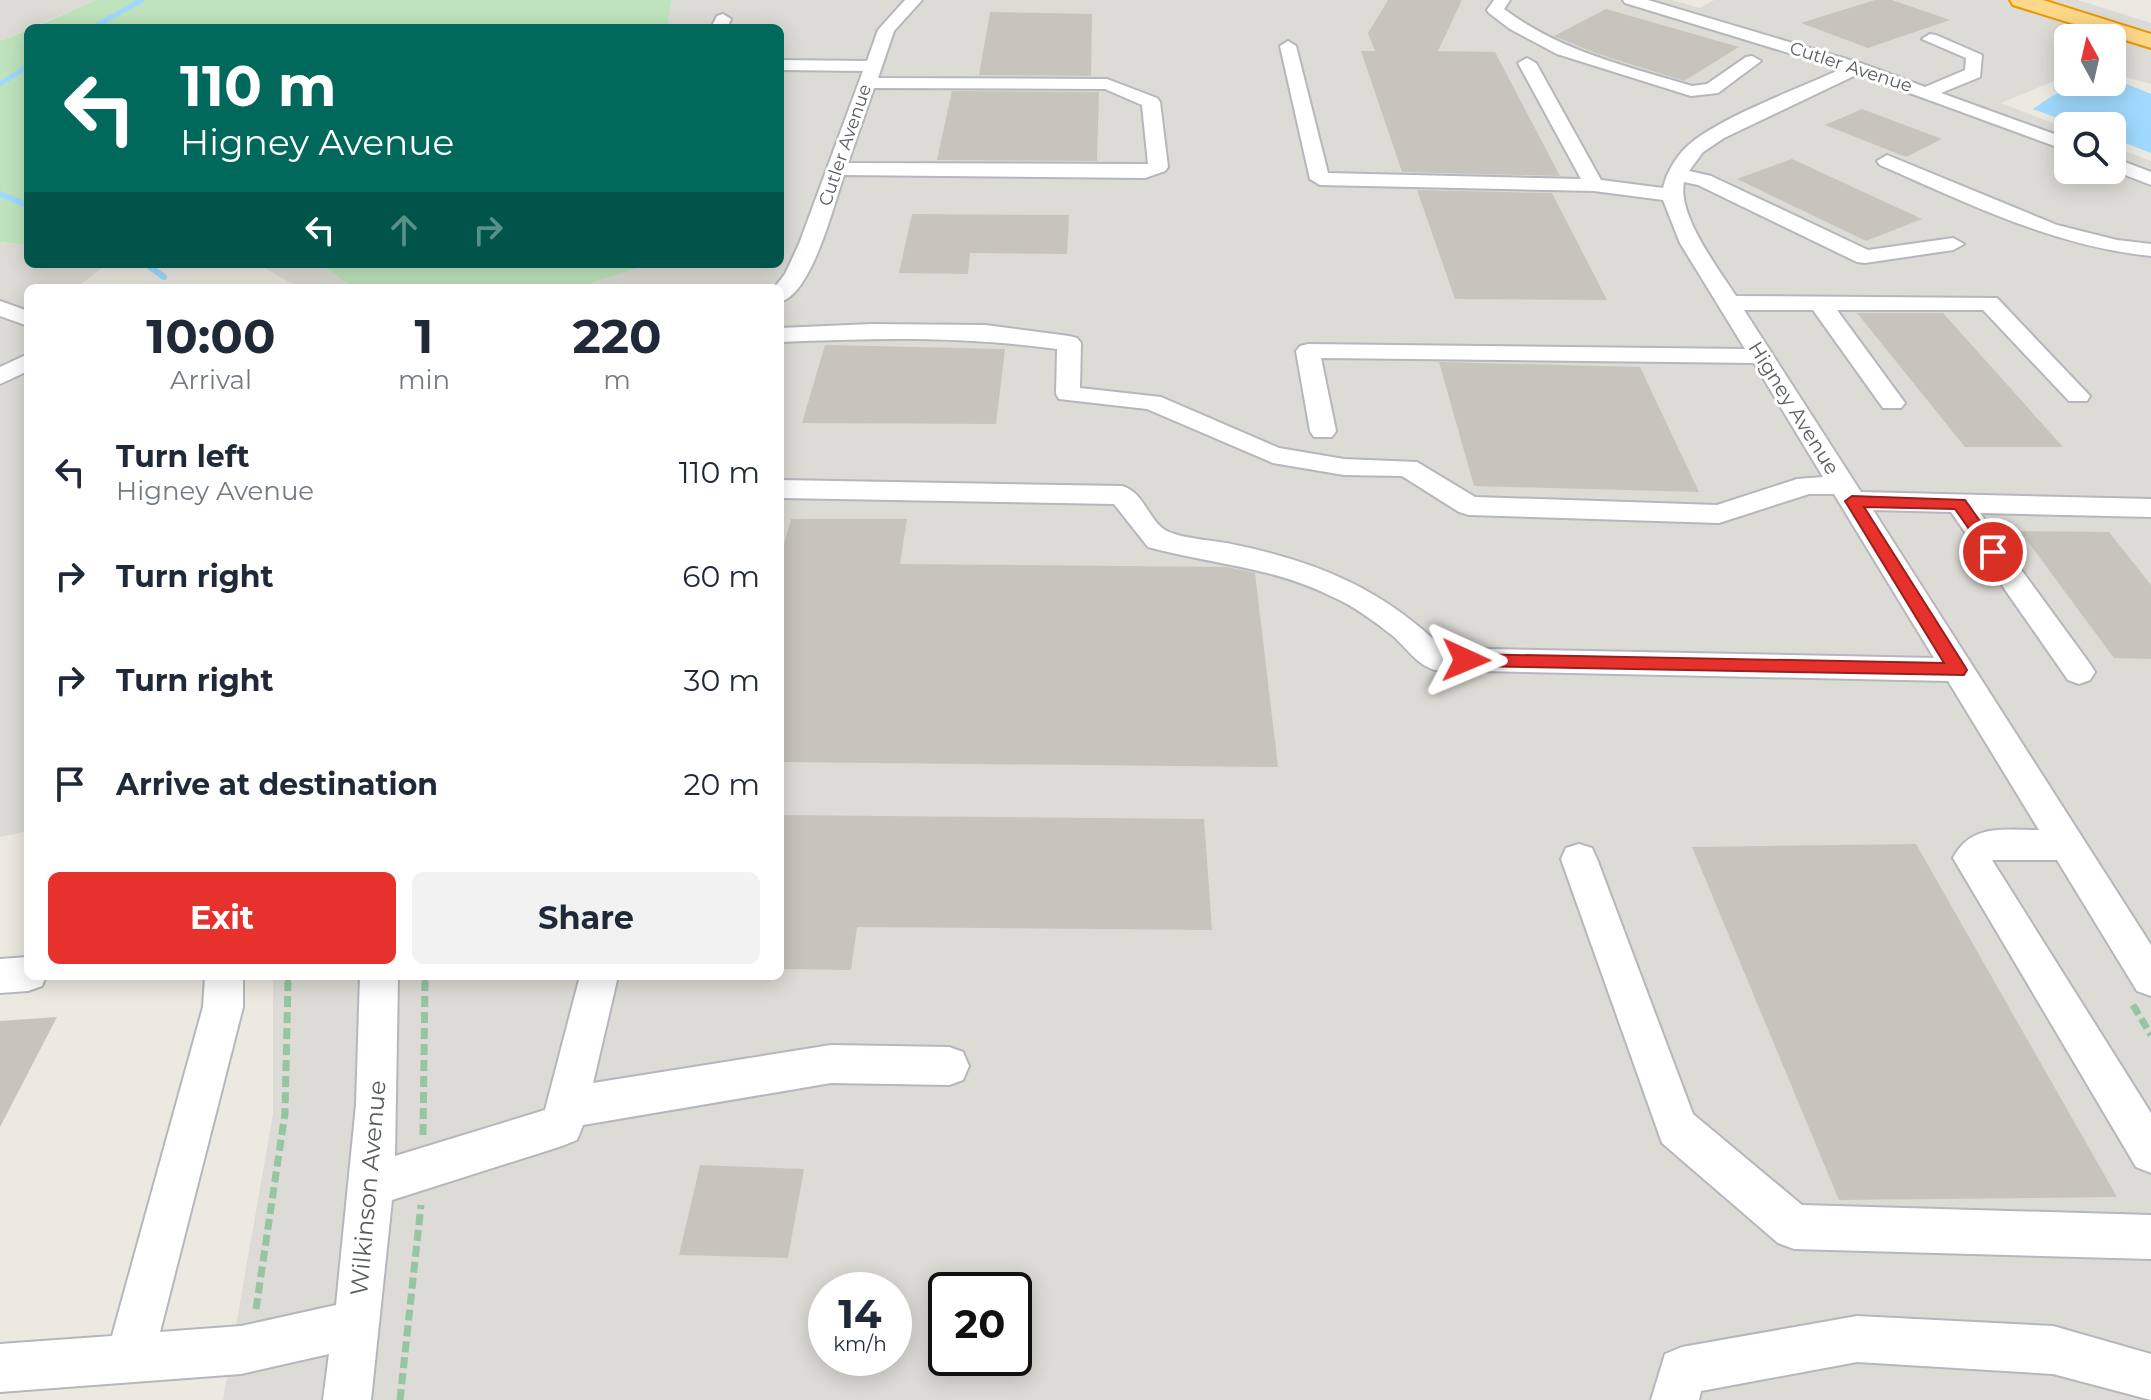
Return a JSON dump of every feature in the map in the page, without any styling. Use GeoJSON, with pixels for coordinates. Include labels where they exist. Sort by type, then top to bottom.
{"type":"FeatureCollection","features":[{"type":"Feature","properties":{"kind":"highway"},"geometry":{"type":"LineString","coordinates":[[2021,0],[2151,39]]}},
{"type":"Feature","properties":{"kind":"highway"},"geometry":{"type":"LineString","coordinates":[[2033,0],[2151,39]]}},
{"type":"Feature","properties":{"kind":"street","name":"Cutler Avenue"},"geometry":{"type":"LineString","coordinates":[[784,290],[795,276],[810,244],[886,30],[914,0]]}},
{"type":"Feature","properties":{"kind":"street"},"geometry":{"type":"LineString","coordinates":[[1502,0],[1495,10],[1508,21],[1566,51],[1691,91],[1712,89],[1752,61]]}},
{"type":"Feature","properties":{"kind":"street","name":"Cutler Avenue"},"geometry":{"type":"LineString","coordinates":[[1631,0],[1857,68],[2054,140]]}},
{"type":"Feature","properties":{"kind":"street"},"geometry":{"type":"LineString","coordinates":[[1927,92],[1974,73],[1974,55],[1930,39]]}},
{"type":"Feature","properties":{"kind":"street"},"geometry":{"type":"LineString","coordinates":[[1288,46],[1320,179],[1594,185],[1674,185],[1704,180],[1865,257],[1953,244]]}},
{"type":"Feature","properties":{"kind":"street"},"geometry":{"type":"LineString","coordinates":[[1527,63],[1594,185]]}},
{"type":"Feature","properties":{"kind":"street"},"geometry":{"type":"LineString","coordinates":[[784,65],[869,74],[1107,84],[1151,102],[1158,167],[1145,172],[838,169]]}},
{"type":"Feature","properties":{"kind":"street"},"geometry":{"type":"LineString","coordinates":[[1674,185],[1696,148],[1717,134],[1857,68]]}},
{"type":"Feature","properties":{"kind":"street"},"geometry":{"type":"LineString","coordinates":[[1887,161],[2052,229],[2117,248],[2151,250]]}},
{"type":"Feature","properties":{"kind":"street"},"geometry":{"type":"LineString","coordinates":[[2126,169],[2151,179]]}},
{"type":"Feature","properties":{"kind":"street","name":"Higney Avenue"},"geometry":{"type":"LineString","coordinates":[[1674,185],[1691,243],[2151,979]]}},
{"type":"Feature","properties":{"kind":"street"},"geometry":{"type":"LineString","coordinates":[[1728,303],[1989,303],[2078,396]]}},
{"type":"Feature","properties":{"kind":"street"},"geometry":{"type":"LineString","coordinates":[[1820,303],[1892,403]]}},
{"type":"Feature","properties":{"kind":"street"},"geometry":{"type":"LineString","coordinates":[[0,308],[24,317]]}},
{"type":"Feature","properties":{"kind":"street"},"geometry":{"type":"LineString","coordinates":[[784,335],[872,331],[985,332],[1069,343],[1068,394],[1152,402],[1273,455],[1344,467],[1408,468],[1469,506],[1719,514],[1807,485],[1848,494],[1959,504],[2151,508]]}},
{"type":"Feature","properties":{"kind":"street"},"geometry":{"type":"LineString","coordinates":[[1323,431],[1308,351],[1761,356]]}},
{"type":"Feature","properties":{"kind":"street"},"geometry":{"type":"LineString","coordinates":[[0,377],[24,363]]}},
{"type":"Feature","properties":{"kind":"street"},"geometry":{"type":"LineString","coordinates":[[784,489],[1122,495],[1158,540],[1247,555],[1328,580],[1381,608],[1435,659],[1958,670]]}},
{"type":"Feature","properties":{"kind":"street"},"geometry":{"type":"LineString","coordinates":[[1959,504],[2079,672]]}},
{"type":"Feature","properties":{"kind":"street"},"geometry":{"type":"LineString","coordinates":[[2067,845],[1984,845],[1971,858],[2151,1152]]}},
{"type":"Feature","properties":{"kind":"street"},"geometry":{"type":"LineString","coordinates":[[1579,859],[1677,1128],[1794,1227],[2151,1237]]}},
{"type":"Feature","properties":{"kind":"street"},"geometry":{"type":"LineString","coordinates":[[0,976],[24,974]]}},
{"type":"Feature","properties":{"kind":"street"},"geometry":{"type":"LineString","coordinates":[[130,1358],[223,1007],[224,980]]}},
{"type":"Feature","properties":{"kind":"street","name":"Wilkinson Avenue"},"geometry":{"type":"LineString","coordinates":[[347,1400],[371,1185],[377,1105],[379,980]]}},
{"type":"Feature","properties":{"kind":"street"},"geometry":{"type":"LineString","coordinates":[[371,1185],[562,1125],[598,980]]}},
{"type":"Feature","properties":{"kind":"street"},"geometry":{"type":"LineString","coordinates":[[566,1108],[831,1064],[949,1066]]}},
{"type":"Feature","properties":{"kind":"street"},"geometry":{"type":"LineString","coordinates":[[0,1368],[248,1348],[357,1324]]}},
{"type":"Feature","properties":{"kind":"street"},"geometry":{"type":"LineString","coordinates":[[1675,1400],[1682,1371],[1857,1339],[2053,1350],[2151,1378]]}},
{"type":"Feature","properties":{"kind":"path"},"geometry":{"type":"LineString","coordinates":[[248,1348],[262,1275],[285,1113],[288,980]]}},
{"type":"Feature","properties":{"kind":"shaded area"},"geometry":{"type":"Polygon","coordinates":[[[0,0],[96,0],[40,24],[24,24],[24,31],[0,41],[0,0]]]}},
{"type":"Feature","properties":{"kind":"shaded area"},"geometry":{"type":"Polygon","coordinates":[[[672,0],[1672,0],[1700,8],[1714,0],[2078,0],[2151,23],[2151,84],[2126,77],[2126,24],[2054,24],[2054,81],[2001,103],[2054,124],[2054,184],[2126,184],[2126,151],[2151,161],[2151,1400],[223,1400],[273,1114],[273,980],[784,980],[784,284],[588,284],[639,268],[784,268],[784,24],[670,24],[668,20],[672,0]]]}},
{"type":"Feature","properties":{"kind":"shaded area"},"geometry":{"type":"Polygon","coordinates":[[[0,242],[24,245],[24,268],[102,268],[81,284],[24,284],[24,832],[0,837],[0,242]]]}},
{"type":"Feature","properties":{"kind":"shaded area"},"geometry":{"type":"Polygon","coordinates":[[[265,268],[326,268],[348,284],[292,284],[265,268]]]}},
{"type":"Feature","properties":{"kind":"green space"},"geometry":{"type":"Polygon","coordinates":[[[96,0],[672,0],[670,24],[42,24],[96,0]]]}},
{"type":"Feature","properties":{"kind":"green space"},"geometry":{"type":"Polygon","coordinates":[[[24,32],[24,245],[0,242],[0,41],[24,32]]]}},
{"type":"Feature","properties":{"kind":"green space"},"geometry":{"type":"Polygon","coordinates":[[[326,268],[639,268],[588,284],[348,284],[326,268]]]}},
{"type":"Feature","properties":{"kind":"water"},"geometry":{"type":"Polygon","coordinates":[[[2126,84],[2151,94],[2151,153],[2126,143],[2126,112],[2054,112],[2054,117],[2033,109],[2052,96],[2126,96],[2126,84]]]}},
{"type":"Feature","properties":{"kind":"building"},"geometry":{"type":"Polygon","coordinates":[[[1388,0],[1462,0],[1438,51],[1495,52],[1560,176],[1402,172],[1361,51],[1375,51],[1368,33],[1388,0]]]}},
{"type":"Feature","properties":{"kind":"building"},"geometry":{"type":"Polygon","coordinates":[[[1875,0],[1892,0],[1950,20],[1868,48],[1801,23],[1875,0]]]}},
{"type":"Feature","properties":{"kind":"building"},"geometry":{"type":"Polygon","coordinates":[[[1606,9],[1739,47],[1684,81],[1595,53],[1554,36],[1606,9]]]}},
{"type":"Feature","properties":{"kind":"building"},"geometry":{"type":"Polygon","coordinates":[[[990,12],[1092,14],[1091,76],[979,75],[990,12]]]}},
{"type":"Feature","properties":{"kind":"building"},"geometry":{"type":"Polygon","coordinates":[[[952,91],[1099,92],[1097,161],[937,160],[952,91]]]}},
{"type":"Feature","properties":{"kind":"building"},"geometry":{"type":"Polygon","coordinates":[[[1862,109],[1942,139],[1906,157],[1825,125],[1862,109]]]}},
{"type":"Feature","properties":{"kind":"building"},"geometry":{"type":"Polygon","coordinates":[[[1792,159],[1922,219],[1866,241],[1737,179],[1792,159]]]}},
{"type":"Feature","properties":{"kind":"building"},"geometry":{"type":"Polygon","coordinates":[[[1417,190],[1552,193],[1607,300],[1455,299],[1417,190]]]}},
{"type":"Feature","properties":{"kind":"building"},"geometry":{"type":"Polygon","coordinates":[[[912,214],[1069,215],[1067,254],[970,253],[968,274],[899,273],[912,214]]]}},
{"type":"Feature","properties":{"kind":"building"},"geometry":{"type":"Polygon","coordinates":[[[1857,313],[1943,313],[2063,447],[1965,447],[1857,313]]]}},
{"type":"Feature","properties":{"kind":"building"},"geometry":{"type":"Polygon","coordinates":[[[825,345],[1005,349],[996,424],[802,423],[825,345]]]}},
{"type":"Feature","properties":{"kind":"building"},"geometry":{"type":"Polygon","coordinates":[[[1439,362],[1640,367],[1699,492],[1474,486],[1439,362]]]}},
{"type":"Feature","properties":{"kind":"building"},"geometry":{"type":"Polygon","coordinates":[[[791,519],[907,519],[900,564],[1227,567],[1255,573],[1278,767],[784,762],[784,544],[791,519]]]}},
{"type":"Feature","properties":{"kind":"building"},"geometry":{"type":"Polygon","coordinates":[[[2020,531],[2109,532],[2151,585],[2151,659],[2114,658],[2020,531]]]}},
{"type":"Feature","properties":{"kind":"building"},"geometry":{"type":"Polygon","coordinates":[[[784,815],[1204,819],[1212,930],[857,927],[851,970],[784,969],[784,815]]]}},
{"type":"Feature","properties":{"kind":"building"},"geometry":{"type":"Polygon","coordinates":[[[1916,844],[2117,1197],[1839,1200],[1692,847],[1916,844]]]}},
{"type":"Feature","properties":{"kind":"building"},"geometry":{"type":"Polygon","coordinates":[[[57,1017],[0,1127],[0,1021],[57,1017]]]}},
{"type":"Feature","properties":{"kind":"building"},"geometry":{"type":"Polygon","coordinates":[[[700,1165],[804,1169],[788,1258],[679,1255],[700,1165]]]}},
{"type":"Feature","properties":{"kind":"waterway"},"geometry":{"type":"LineString","coordinates":[[99,24],[142,0]]}},
{"type":"Feature","properties":{"kind":"waterway"},"geometry":{"type":"LineString","coordinates":[[0,84],[24,69]]}},
{"type":"Feature","properties":{"kind":"waterway"},"geometry":{"type":"LineString","coordinates":[[0,194],[24,203]]}},
{"type":"Feature","properties":{"kind":"waterway"},"geometry":{"type":"LineString","coordinates":[[152,268],[164,277]]}},
{"type":"Feature","properties":{"kind":"route"},"geometry":{"type":"LineString","coordinates":[[1466,660],[1958,670],[1852,501],[1959,504],[1993,552]]}}]}
